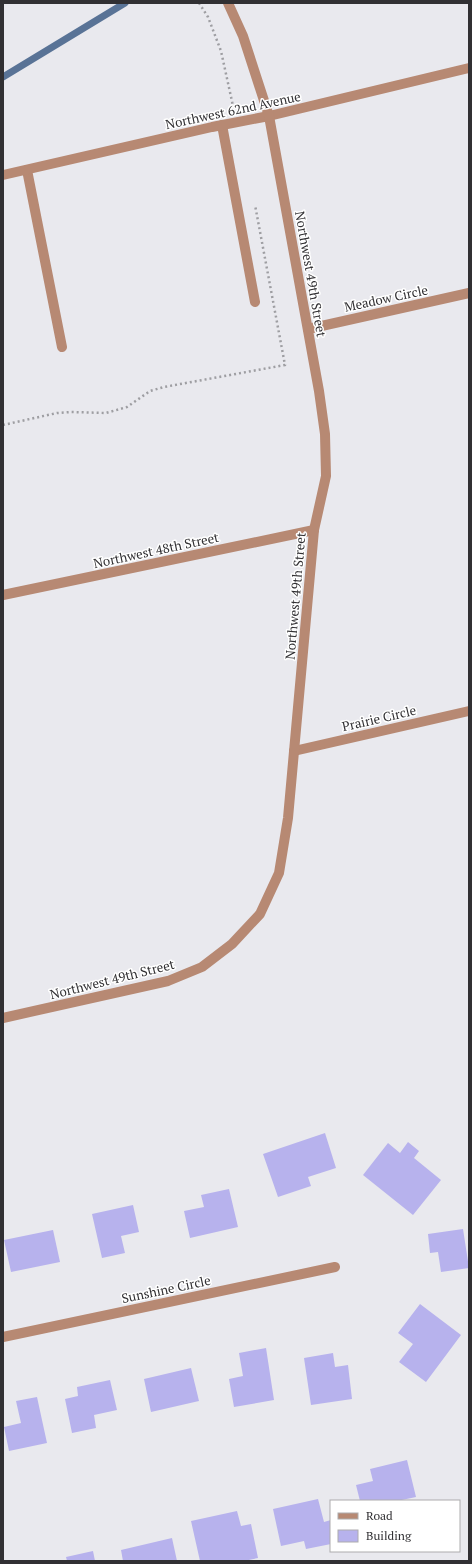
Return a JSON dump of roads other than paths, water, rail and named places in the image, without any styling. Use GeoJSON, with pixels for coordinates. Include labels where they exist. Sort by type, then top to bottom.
{"type":"FeatureCollection","features":[{"type":"Feature","properties":{"kind":"street","name":"Northwest 49th Street"},"geometry":{"type":"LineString","coordinates":[[3,1018],[168,981],[202,967],[232,944],[260,914],[279,873],[288,818],[314,530],[326,476],[325,434],[308,328],[269,116],[243,36],[228,3]]}},
{"type":"Feature","properties":{"kind":"street","name":"Northwest 62nd Avenue"},"geometry":{"type":"LineString","coordinates":[[3,176],[222,125],[269,116],[469,68]]}},
{"type":"Feature","properties":{"kind":"street"},"geometry":{"type":"LineString","coordinates":[[222,125],[255,302]]}},
{"type":"Feature","properties":{"kind":"street"},"geometry":{"type":"LineString","coordinates":[[27,170],[62,347]]}},
{"type":"Feature","properties":{"kind":"street","name":"Meadow Circle"},"geometry":{"type":"LineString","coordinates":[[308,328],[469,293]]}},
{"type":"Feature","properties":{"kind":"street","name":"Northwest 48th Street"},"geometry":{"type":"LineString","coordinates":[[3,595],[314,530]]}},
{"type":"Feature","properties":{"kind":"street","name":"Prairie Circle"},"geometry":{"type":"LineString","coordinates":[[294,751],[469,711]]}},
{"type":"Feature","properties":{"kind":"street","name":"Sunshine Circle"},"geometry":{"type":"LineString","coordinates":[[3,1337],[335,1267]]}},
{"type":"Feature","properties":{"kind":"waterway"},"geometry":{"type":"LineString","coordinates":[[3,77],[125,3]]}}]}
